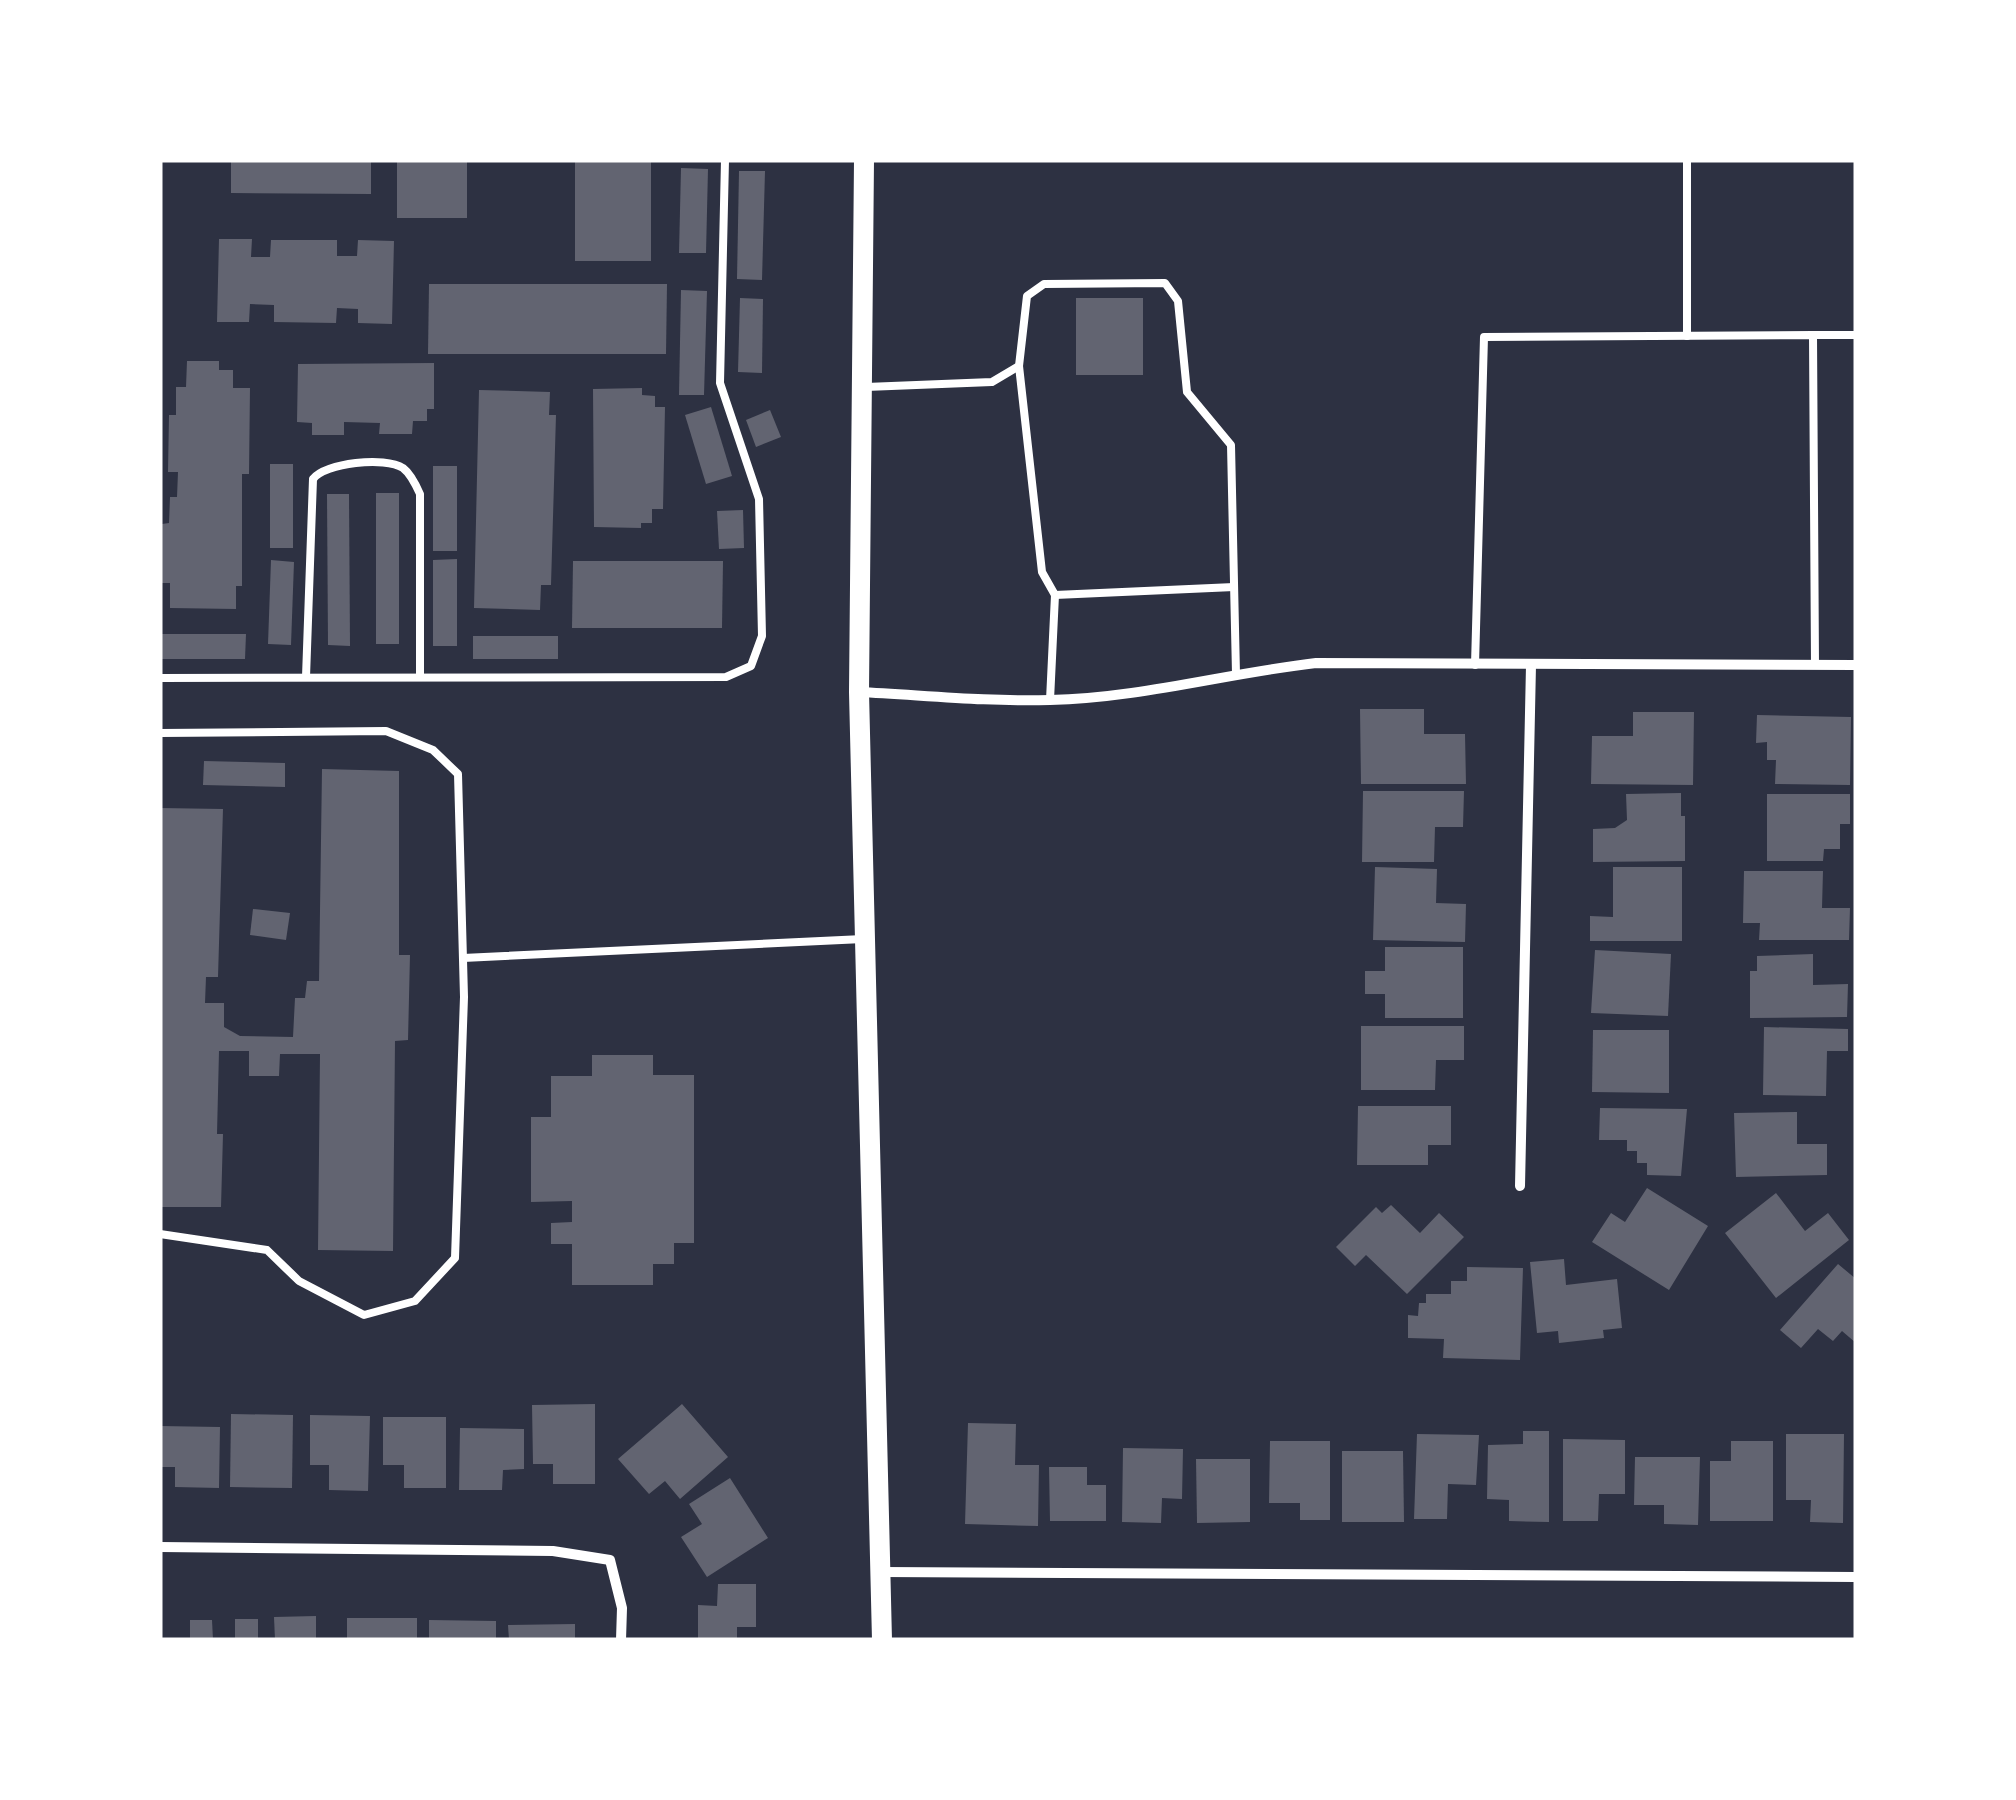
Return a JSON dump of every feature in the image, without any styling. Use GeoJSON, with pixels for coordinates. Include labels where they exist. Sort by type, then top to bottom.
{"type":"FeatureCollection","features":[{"type":"Feature","properties":{"kind":"main road"},"geometry":{"type":"LineString","coordinates":[[864,160],[859,692],[882,1640]]}},
{"type":"Feature","properties":{"kind":"street"},"geometry":{"type":"LineString","coordinates":[[859,692],[1050,700],[1139,691],[1316,663],[1856,665]]}},
{"type":"Feature","properties":{"kind":"street"},"geometry":{"type":"LineString","coordinates":[[1520,1186],[1531,666]]}},
{"type":"Feature","properties":{"kind":"street"},"geometry":{"type":"LineString","coordinates":[[160,1547],[554,1551],[610,1560],[622,1608],[621,1640]]}},
{"type":"Feature","properties":{"kind":"street"},"geometry":{"type":"LineString","coordinates":[[882,1572],[1856,1577]]}},
{"type":"Feature","properties":{"kind":"lane"},"geometry":{"type":"LineString","coordinates":[[160,678],[726,677],[752,666],[762,636],[759,500],[720,384],[726,160]]}},
{"type":"Feature","properties":{"kind":"lane"},"geometry":{"type":"LineString","coordinates":[[1687,160],[1687,336]]}},
{"type":"Feature","properties":{"kind":"lane"},"geometry":{"type":"LineString","coordinates":[[1050,700],[1055,595],[1042,572],[1019,366],[1027,296],[1044,284],[1166,283],[1178,301],[1186,392],[1231,445],[1236,674]]}},
{"type":"Feature","properties":{"kind":"lane"},"geometry":{"type":"LineString","coordinates":[[1813,334],[1815,665]]}},
{"type":"Feature","properties":{"kind":"lane"},"geometry":{"type":"LineString","coordinates":[[1475,665],[1484,337],[1856,335]]}},
{"type":"Feature","properties":{"kind":"lane"},"geometry":{"type":"LineString","coordinates":[[862,387],[992,382],[1019,366]]}},
{"type":"Feature","properties":{"kind":"lane"},"geometry":{"type":"LineString","coordinates":[[306,678],[313,479],[320,470],[344,465],[390,463],[405,469],[420,494],[420,677]]}},
{"type":"Feature","properties":{"kind":"lane"},"geometry":{"type":"LineString","coordinates":[[1055,595],[1234,587]]}},
{"type":"Feature","properties":{"kind":"lane"},"geometry":{"type":"LineString","coordinates":[[160,732],[386,731],[433,750],[458,774],[463,958],[456,1258],[415,1301],[364,1315],[299,1281],[267,1250],[160,1234]]}},
{"type":"Feature","properties":{"kind":"lane"},"geometry":{"type":"LineString","coordinates":[[463,958],[865,939]]}},
{"type":"Feature","properties":{"kind":"building"},"geometry":{"type":"Polygon","coordinates":[[[231,160],[371,160],[371,194],[231,193],[231,160]]]}},
{"type":"Feature","properties":{"kind":"building"},"geometry":{"type":"Polygon","coordinates":[[[397,160],[467,160],[467,218],[397,218],[397,160]]]}},
{"type":"Feature","properties":{"kind":"building"},"geometry":{"type":"Polygon","coordinates":[[[575,160],[651,160],[651,261],[575,261],[575,160]]]}},
{"type":"Feature","properties":{"kind":"building"},"geometry":{"type":"Polygon","coordinates":[[[681,168],[708,169],[706,253],[679,253],[681,168]]]}},
{"type":"Feature","properties":{"kind":"building"},"geometry":{"type":"Polygon","coordinates":[[[739,171],[765,171],[762,280],[737,279],[739,171]]]}},
{"type":"Feature","properties":{"kind":"building"},"geometry":{"type":"Polygon","coordinates":[[[219,239],[252,239],[251,257],[270,257],[271,240],[337,240],[337,256],[357,256],[358,240],[394,241],[392,324],[358,323],[358,309],[337,308],[336,323],[274,322],[274,305],[250,304],[249,322],[217,322],[219,239]]]}},
{"type":"Feature","properties":{"kind":"building"},"geometry":{"type":"Polygon","coordinates":[[[429,284],[667,284],[666,354],[428,354],[429,284]]]}},
{"type":"Feature","properties":{"kind":"building"},"geometry":{"type":"Polygon","coordinates":[[[681,290],[707,291],[704,395],[679,395],[681,290]]]}},
{"type":"Feature","properties":{"kind":"building"},"geometry":{"type":"Polygon","coordinates":[[[740,298],[763,299],[762,373],[738,372],[740,298]]]}},
{"type":"Feature","properties":{"kind":"building"},"geometry":{"type":"Polygon","coordinates":[[[1076,298],[1143,298],[1143,375],[1076,375],[1076,298]]]}},
{"type":"Feature","properties":{"kind":"building"},"geometry":{"type":"Polygon","coordinates":[[[187,361],[219,361],[219,370],[233,370],[233,388],[250,388],[249,474],[242,474],[242,586],[236,586],[236,609],[170,608],[170,583],[162,583],[162,524],[169,523],[170,497],[177,497],[178,472],[168,472],[169,415],[176,415],[176,387],[186,387],[187,361]]]}},
{"type":"Feature","properties":{"kind":"building"},"geometry":{"type":"Polygon","coordinates":[[[434,363],[434,409],[427,409],[427,421],[413,421],[412,434],[379,434],[380,423],[344,422],[344,435],[312,435],[312,423],[297,422],[298,364],[434,363]]]}},
{"type":"Feature","properties":{"kind":"building"},"geometry":{"type":"Polygon","coordinates":[[[642,388],[642,395],[655,396],[655,407],[665,407],[663,509],[652,509],[652,523],[641,523],[641,528],[594,527],[593,389],[642,388]]]}},
{"type":"Feature","properties":{"kind":"building"},"geometry":{"type":"Polygon","coordinates":[[[479,390],[550,392],[549,415],[556,415],[551,585],[541,585],[540,610],[474,608],[479,390]]]}},
{"type":"Feature","properties":{"kind":"building"},"geometry":{"type":"Polygon","coordinates":[[[711,407],[732,476],[706,484],[685,415],[711,407]]]}},
{"type":"Feature","properties":{"kind":"building"},"geometry":{"type":"Polygon","coordinates":[[[770,410],[781,437],[756,447],[746,420],[770,410]]]}},
{"type":"Feature","properties":{"kind":"building"},"geometry":{"type":"Polygon","coordinates":[[[270,464],[293,464],[293,548],[270,548],[270,464]]]}},
{"type":"Feature","properties":{"kind":"building"},"geometry":{"type":"Polygon","coordinates":[[[433,466],[457,466],[457,551],[433,551],[433,466]]]}},
{"type":"Feature","properties":{"kind":"building"},"geometry":{"type":"Polygon","coordinates":[[[376,493],[399,493],[399,644],[376,644],[376,493]]]}},
{"type":"Feature","properties":{"kind":"building"},"geometry":{"type":"Polygon","coordinates":[[[327,494],[349,494],[350,646],[328,645],[327,494]]]}},
{"type":"Feature","properties":{"kind":"building"},"geometry":{"type":"Polygon","coordinates":[[[743,510],[744,548],[719,549],[717,511],[743,510]]]}},
{"type":"Feature","properties":{"kind":"building"},"geometry":{"type":"Polygon","coordinates":[[[457,559],[457,646],[433,646],[433,560],[457,559]]]}},
{"type":"Feature","properties":{"kind":"building"},"geometry":{"type":"Polygon","coordinates":[[[271,560],[294,562],[291,645],[268,644],[271,560]]]}},
{"type":"Feature","properties":{"kind":"building"},"geometry":{"type":"Polygon","coordinates":[[[573,561],[723,561],[722,628],[572,628],[573,561]]]}},
{"type":"Feature","properties":{"kind":"building"},"geometry":{"type":"Polygon","coordinates":[[[160,634],[246,634],[245,659],[160,659],[160,634]]]}},
{"type":"Feature","properties":{"kind":"building"},"geometry":{"type":"Polygon","coordinates":[[[473,636],[558,636],[558,659],[473,659],[473,636]]]}},
{"type":"Feature","properties":{"kind":"building"},"geometry":{"type":"Polygon","coordinates":[[[1360,709],[1424,709],[1424,734],[1465,734],[1466,784],[1361,784],[1360,709]]]}},
{"type":"Feature","properties":{"kind":"building"},"geometry":{"type":"Polygon","coordinates":[[[1633,712],[1694,712],[1693,785],[1591,784],[1592,736],[1633,736],[1633,712]]]}},
{"type":"Feature","properties":{"kind":"building"},"geometry":{"type":"Polygon","coordinates":[[[1757,715],[1851,717],[1850,785],[1775,784],[1776,760],[1767,760],[1767,742],[1756,743],[1757,715]]]}},
{"type":"Feature","properties":{"kind":"building"},"geometry":{"type":"Polygon","coordinates":[[[204,761],[285,763],[285,787],[203,785],[204,761]]]}},
{"type":"Feature","properties":{"kind":"building"},"geometry":{"type":"Polygon","coordinates":[[[322,769],[399,771],[399,955],[410,955],[408,1040],[395,1041],[393,1251],[318,1250],[320,1054],[280,1054],[279,1076],[249,1076],[249,1051],[219,1051],[217,1134],[223,1134],[221,1207],[160,1207],[160,808],[223,809],[218,977],[206,977],[205,1003],[224,1003],[224,1027],[240,1036],[293,1037],[295,998],[305,998],[307,981],[319,981],[322,769]]]}},
{"type":"Feature","properties":{"kind":"building"},"geometry":{"type":"Polygon","coordinates":[[[1363,791],[1464,791],[1463,827],[1435,827],[1434,862],[1362,862],[1363,791]]]}},
{"type":"Feature","properties":{"kind":"building"},"geometry":{"type":"Polygon","coordinates":[[[1681,793],[1685,861],[1593,862],[1593,829],[1615,828],[1627,820],[1626,794],[1681,793]]]}},
{"type":"Feature","properties":{"kind":"building"},"geometry":{"type":"Polygon","coordinates":[[[1767,794],[1850,794],[1850,824],[1840,824],[1840,849],[1824,849],[1823,861],[1767,861],[1767,794]]]}},
{"type":"Feature","properties":{"kind":"building"},"geometry":{"type":"Polygon","coordinates":[[[1375,867],[1437,869],[1436,903],[1466,904],[1465,942],[1373,940],[1375,867]]]}},
{"type":"Feature","properties":{"kind":"building"},"geometry":{"type":"Polygon","coordinates":[[[1613,867],[1682,867],[1682,941],[1590,941],[1590,916],[1613,917],[1613,867]]]}},
{"type":"Feature","properties":{"kind":"building"},"geometry":{"type":"Polygon","coordinates":[[[1744,871],[1823,871],[1822,908],[1850,908],[1849,940],[1759,940],[1760,923],[1743,923],[1744,871]]]}},
{"type":"Feature","properties":{"kind":"building"},"geometry":{"type":"Polygon","coordinates":[[[253,909],[290,913],[286,940],[250,935],[253,909]]]}},
{"type":"Feature","properties":{"kind":"building"},"geometry":{"type":"Polygon","coordinates":[[[1385,947],[1463,947],[1463,1018],[1385,1018],[1385,994],[1365,994],[1365,971],[1385,971],[1385,947]]]}},
{"type":"Feature","properties":{"kind":"building"},"geometry":{"type":"Polygon","coordinates":[[[1595,950],[1671,954],[1668,1016],[1591,1013],[1595,950]]]}},
{"type":"Feature","properties":{"kind":"building"},"geometry":{"type":"Polygon","coordinates":[[[1813,954],[1813,985],[1848,984],[1847,1017],[1750,1018],[1750,971],[1757,971],[1757,956],[1813,954]]]}},
{"type":"Feature","properties":{"kind":"building"},"geometry":{"type":"Polygon","coordinates":[[[1361,1026],[1464,1026],[1464,1060],[1436,1060],[1435,1090],[1361,1090],[1361,1026]]]}},
{"type":"Feature","properties":{"kind":"building"},"geometry":{"type":"Polygon","coordinates":[[[1764,1027],[1848,1029],[1848,1051],[1827,1051],[1826,1096],[1763,1095],[1764,1027]]]}},
{"type":"Feature","properties":{"kind":"building"},"geometry":{"type":"Polygon","coordinates":[[[1593,1030],[1669,1030],[1669,1093],[1592,1092],[1593,1030]]]}},
{"type":"Feature","properties":{"kind":"building"},"geometry":{"type":"Polygon","coordinates":[[[592,1055],[653,1055],[653,1075],[694,1075],[694,1243],[674,1243],[674,1264],[653,1264],[653,1285],[572,1285],[572,1244],[551,1244],[551,1223],[572,1222],[572,1201],[531,1202],[531,1117],[551,1117],[551,1076],[592,1076],[592,1055]]]}},
{"type":"Feature","properties":{"kind":"building"},"geometry":{"type":"Polygon","coordinates":[[[1358,1106],[1451,1106],[1451,1145],[1428,1145],[1428,1165],[1357,1165],[1358,1106]]]}},
{"type":"Feature","properties":{"kind":"building"},"geometry":{"type":"Polygon","coordinates":[[[1600,1108],[1687,1109],[1681,1176],[1647,1175],[1647,1163],[1637,1163],[1637,1151],[1627,1151],[1627,1140],[1599,1140],[1600,1108]]]}},
{"type":"Feature","properties":{"kind":"building"},"geometry":{"type":"Polygon","coordinates":[[[1797,1112],[1797,1144],[1827,1144],[1827,1175],[1736,1177],[1734,1113],[1797,1112]]]}},
{"type":"Feature","properties":{"kind":"building"},"geometry":{"type":"Polygon","coordinates":[[[1647,1188],[1708,1226],[1669,1290],[1592,1242],[1611,1213],[1625,1222],[1647,1188]]]}},
{"type":"Feature","properties":{"kind":"building"},"geometry":{"type":"Polygon","coordinates":[[[1776,1193],[1805,1231],[1828,1213],[1849,1240],[1776,1298],[1725,1233],[1776,1193]]]}},
{"type":"Feature","properties":{"kind":"building"},"geometry":{"type":"Polygon","coordinates":[[[1391,1205],[1420,1233],[1439,1213],[1464,1237],[1407,1294],[1366,1255],[1355,1266],[1336,1247],[1376,1207],[1382,1213],[1391,1205]]]}},
{"type":"Feature","properties":{"kind":"building"},"geometry":{"type":"Polygon","coordinates":[[[1564,1259],[1566,1285],[1617,1279],[1622,1328],[1603,1330],[1604,1338],[1559,1343],[1558,1331],[1537,1333],[1530,1262],[1564,1259]]]}},
{"type":"Feature","properties":{"kind":"building"},"geometry":{"type":"Polygon","coordinates":[[[1838,1264],[1856,1279],[1856,1343],[1842,1331],[1833,1341],[1818,1329],[1801,1348],[1780,1330],[1838,1264]]]}},
{"type":"Feature","properties":{"kind":"building"},"geometry":{"type":"Polygon","coordinates":[[[1467,1267],[1523,1268],[1520,1360],[1443,1358],[1444,1339],[1408,1338],[1408,1315],[1418,1316],[1419,1303],[1426,1303],[1426,1294],[1451,1294],[1451,1281],[1467,1281],[1467,1267]]]}},
{"type":"Feature","properties":{"kind":"building"},"geometry":{"type":"Polygon","coordinates":[[[595,1404],[595,1484],[553,1484],[553,1464],[533,1464],[532,1405],[595,1404]]]}},
{"type":"Feature","properties":{"kind":"building"},"geometry":{"type":"Polygon","coordinates":[[[682,1404],[728,1457],[680,1499],[665,1481],[649,1494],[618,1459],[682,1404]]]}},
{"type":"Feature","properties":{"kind":"building"},"geometry":{"type":"Polygon","coordinates":[[[231,1414],[293,1415],[292,1488],[230,1487],[231,1414]]]}},
{"type":"Feature","properties":{"kind":"building"},"geometry":{"type":"Polygon","coordinates":[[[310,1415],[370,1416],[368,1491],[329,1490],[329,1465],[310,1465],[310,1415]]]}},
{"type":"Feature","properties":{"kind":"building"},"geometry":{"type":"Polygon","coordinates":[[[383,1417],[446,1417],[446,1488],[404,1488],[404,1465],[383,1465],[383,1417]]]}},
{"type":"Feature","properties":{"kind":"building"},"geometry":{"type":"Polygon","coordinates":[[[968,1423],[1016,1424],[1015,1465],[1039,1465],[1038,1526],[965,1524],[968,1423]]]}},
{"type":"Feature","properties":{"kind":"building"},"geometry":{"type":"Polygon","coordinates":[[[160,1426],[220,1427],[219,1488],[175,1487],[175,1467],[160,1467],[160,1426]]]}},
{"type":"Feature","properties":{"kind":"building"},"geometry":{"type":"Polygon","coordinates":[[[460,1428],[524,1429],[524,1469],[503,1470],[502,1490],[459,1490],[460,1428]]]}},
{"type":"Feature","properties":{"kind":"building"},"geometry":{"type":"Polygon","coordinates":[[[1523,1431],[1549,1431],[1549,1522],[1509,1521],[1509,1500],[1487,1499],[1488,1445],[1523,1444],[1523,1431]]]}},
{"type":"Feature","properties":{"kind":"building"},"geometry":{"type":"Polygon","coordinates":[[[1417,1434],[1479,1435],[1476,1485],[1448,1484],[1447,1519],[1414,1519],[1417,1434]]]}},
{"type":"Feature","properties":{"kind":"building"},"geometry":{"type":"Polygon","coordinates":[[[1786,1434],[1844,1434],[1843,1523],[1810,1522],[1811,1500],[1786,1500],[1786,1434]]]}},
{"type":"Feature","properties":{"kind":"building"},"geometry":{"type":"Polygon","coordinates":[[[1563,1439],[1625,1440],[1625,1494],[1599,1494],[1598,1521],[1563,1521],[1563,1439]]]}},
{"type":"Feature","properties":{"kind":"building"},"geometry":{"type":"Polygon","coordinates":[[[1270,1441],[1330,1441],[1330,1520],[1300,1520],[1300,1503],[1269,1503],[1270,1441]]]}},
{"type":"Feature","properties":{"kind":"building"},"geometry":{"type":"Polygon","coordinates":[[[1731,1441],[1773,1441],[1773,1521],[1710,1521],[1710,1461],[1731,1461],[1731,1441]]]}},
{"type":"Feature","properties":{"kind":"building"},"geometry":{"type":"Polygon","coordinates":[[[1123,1448],[1183,1449],[1182,1499],[1162,1498],[1161,1523],[1122,1522],[1123,1448]]]}},
{"type":"Feature","properties":{"kind":"building"},"geometry":{"type":"Polygon","coordinates":[[[1342,1451],[1403,1451],[1404,1522],[1342,1522],[1342,1451]]]}},
{"type":"Feature","properties":{"kind":"building"},"geometry":{"type":"Polygon","coordinates":[[[1635,1457],[1700,1457],[1698,1525],[1664,1524],[1664,1505],[1634,1505],[1635,1457]]]}},
{"type":"Feature","properties":{"kind":"building"},"geometry":{"type":"Polygon","coordinates":[[[1196,1459],[1250,1459],[1250,1522],[1197,1523],[1196,1459]]]}},
{"type":"Feature","properties":{"kind":"building"},"geometry":{"type":"Polygon","coordinates":[[[1049,1467],[1087,1467],[1087,1485],[1106,1485],[1106,1521],[1050,1521],[1049,1467]]]}},
{"type":"Feature","properties":{"kind":"building"},"geometry":{"type":"Polygon","coordinates":[[[730,1478],[768,1538],[707,1577],[681,1537],[702,1524],[689,1504],[730,1478]]]}},
{"type":"Feature","properties":{"kind":"building"},"geometry":{"type":"Polygon","coordinates":[[[718,1584],[756,1584],[756,1627],[737,1627],[737,1640],[698,1640],[698,1605],[717,1606],[718,1584]]]}},
{"type":"Feature","properties":{"kind":"building"},"geometry":{"type":"Polygon","coordinates":[[[316,1616],[316,1640],[275,1640],[274,1617],[316,1616]]]}},
{"type":"Feature","properties":{"kind":"building"},"geometry":{"type":"Polygon","coordinates":[[[347,1618],[417,1618],[417,1640],[347,1640],[347,1618]]]}},
{"type":"Feature","properties":{"kind":"building"},"geometry":{"type":"Polygon","coordinates":[[[235,1619],[258,1619],[258,1640],[235,1640],[235,1619]]]}},
{"type":"Feature","properties":{"kind":"building"},"geometry":{"type":"Polygon","coordinates":[[[190,1620],[212,1620],[213,1640],[190,1640],[190,1620]]]}},
{"type":"Feature","properties":{"kind":"building"},"geometry":{"type":"Polygon","coordinates":[[[429,1620],[496,1621],[496,1640],[429,1640],[429,1620]]]}},
{"type":"Feature","properties":{"kind":"building"},"geometry":{"type":"Polygon","coordinates":[[[575,1624],[575,1640],[509,1640],[508,1625],[575,1624]]]}}]}
